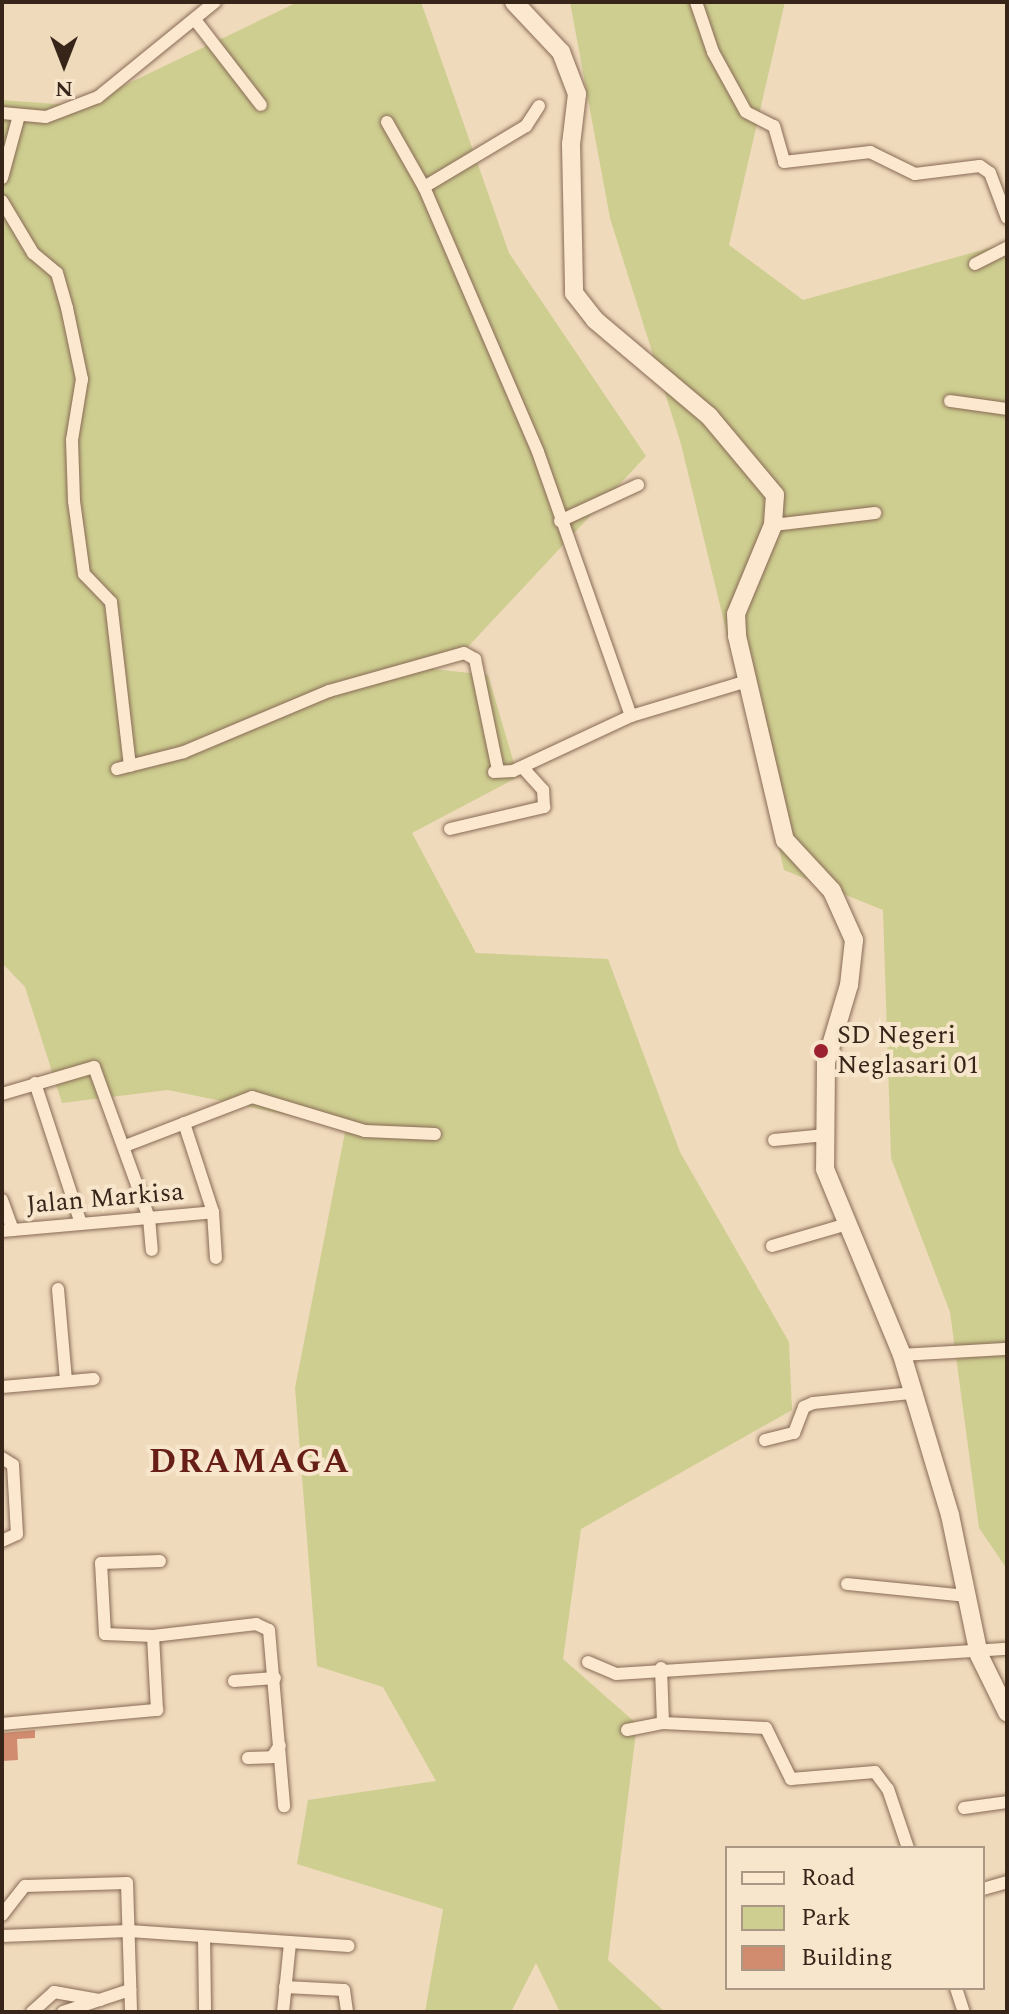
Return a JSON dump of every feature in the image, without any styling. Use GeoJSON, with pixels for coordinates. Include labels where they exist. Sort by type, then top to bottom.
{"type":"FeatureCollection","features":[{"type":"Feature","properties":{"kind":"street"},"geometry":{"type":"LineString","coordinates":[[514,2],[561,52],[577,94],[574,293],[595,320],[709,416],[773,489],[773,525],[736,614],[744,682],[785,840],[832,891],[854,940],[849,985],[826,1062],[825,1169],[844,1225],[902,1355],[968,1596],[979,1655],[1007,1712]]}},
{"type":"Feature","properties":{"kind":"street"},"geometry":{"type":"LineString","coordinates":[[696,2],[713,52],[746,112],[774,126],[784,162],[870,152],[915,174],[980,166],[990,173],[1007,218]]}},
{"type":"Feature","properties":{"kind":"street"},"geometry":{"type":"LineString","coordinates":[[2,113],[18,119],[56,115],[98,97],[196,21],[210,4]]}},
{"type":"Feature","properties":{"kind":"street"},"geometry":{"type":"LineString","coordinates":[[196,21],[261,105]]}},
{"type":"Feature","properties":{"kind":"street"},"geometry":{"type":"LineString","coordinates":[[424,187],[526,126],[539,106]]}},
{"type":"Feature","properties":{"kind":"street"},"geometry":{"type":"LineString","coordinates":[[2,178],[18,119]]}},
{"type":"Feature","properties":{"kind":"street"},"geometry":{"type":"LineString","coordinates":[[387,122],[424,187],[538,452],[631,716]]}},
{"type":"Feature","properties":{"kind":"street"},"geometry":{"type":"LineString","coordinates":[[2,201],[33,253],[57,273],[67,308],[82,379],[72,440],[74,501],[84,574],[111,602],[130,766]]}},
{"type":"Feature","properties":{"kind":"street"},"geometry":{"type":"LineString","coordinates":[[975,264],[1007,248]]}},
{"type":"Feature","properties":{"kind":"street"},"geometry":{"type":"LineString","coordinates":[[950,401],[1007,409]]}},
{"type":"Feature","properties":{"kind":"street"},"geometry":{"type":"LineString","coordinates":[[560,521],[638,485]]}},
{"type":"Feature","properties":{"kind":"street"},"geometry":{"type":"LineString","coordinates":[[773,525],[875,513]]}},
{"type":"Feature","properties":{"kind":"street"},"geometry":{"type":"LineString","coordinates":[[117,769],[205,745],[318,695],[464,653],[475,659],[495,771],[522,767],[631,716],[744,682]]}},
{"type":"Feature","properties":{"kind":"street"},"geometry":{"type":"LineString","coordinates":[[450,829],[544,807],[543,790],[522,767]]}},
{"type":"Feature","properties":{"kind":"street"},"geometry":{"type":"LineString","coordinates":[[2,1094],[94,1067],[149,1218],[152,1250]]}},
{"type":"Feature","properties":{"kind":"street"},"geometry":{"type":"LineString","coordinates":[[35,1083],[81,1224]]}},
{"type":"Feature","properties":{"kind":"street"},"geometry":{"type":"LineString","coordinates":[[125,1146],[263,1097],[365,1131],[435,1134]]}},
{"type":"Feature","properties":{"kind":"street"},"geometry":{"type":"LineString","coordinates":[[184,1123],[213,1212],[216,1258]]}},
{"type":"Feature","properties":{"kind":"street"},"geometry":{"type":"LineString","coordinates":[[774,1140],[826,1135]]}},
{"type":"Feature","properties":{"kind":"street"},"geometry":{"type":"LineString","coordinates":[[2,1200],[7,1230]]}},
{"type":"Feature","properties":{"kind":"street","name":"Jalan Markisa"},"geometry":{"type":"LineString","coordinates":[[7,1230],[213,1212]]}},
{"type":"Feature","properties":{"kind":"street"},"geometry":{"type":"LineString","coordinates":[[772,1246],[844,1225]]}},
{"type":"Feature","properties":{"kind":"street"},"geometry":{"type":"LineString","coordinates":[[58,1289],[66,1381]]}},
{"type":"Feature","properties":{"kind":"street"},"geometry":{"type":"LineString","coordinates":[[902,1355],[1007,1349]]}},
{"type":"Feature","properties":{"kind":"street"},"geometry":{"type":"LineString","coordinates":[[2,1387],[94,1379]]}},
{"type":"Feature","properties":{"kind":"street"},"geometry":{"type":"LineString","coordinates":[[765,1440],[794,1433],[813,1403],[912,1393]]}},
{"type":"Feature","properties":{"kind":"street"},"geometry":{"type":"LineString","coordinates":[[2,1458],[13,1465],[17,1534],[2,1541]]}},
{"type":"Feature","properties":{"kind":"street"},"geometry":{"type":"LineString","coordinates":[[160,1561],[101,1563],[105,1634],[153,1636],[262,1624],[270,1635],[284,1806]]}},
{"type":"Feature","properties":{"kind":"street"},"geometry":{"type":"LineString","coordinates":[[847,1584],[968,1596]]}},
{"type":"Feature","properties":{"kind":"street"},"geometry":{"type":"LineString","coordinates":[[2,1724],[153,1713],[158,1705],[153,1636]]}},
{"type":"Feature","properties":{"kind":"street"},"geometry":{"type":"LineString","coordinates":[[588,1662],[616,1674],[661,1668],[979,1655],[1007,1649]]}},
{"type":"Feature","properties":{"kind":"street"},"geometry":{"type":"LineString","coordinates":[[661,1668],[663,1723]]}},
{"type":"Feature","properties":{"kind":"street"},"geometry":{"type":"LineString","coordinates":[[234,1681],[275,1678]]}},
{"type":"Feature","properties":{"kind":"street"},"geometry":{"type":"LineString","coordinates":[[627,1730],[663,1723],[766,1728],[784,1774],[793,1780],[875,1772],[888,1789],[907,1846]]}},
{"type":"Feature","properties":{"kind":"street"},"geometry":{"type":"LineString","coordinates":[[248,1758],[272,1757],[280,1745]]}},
{"type":"Feature","properties":{"kind":"street"},"geometry":{"type":"LineString","coordinates":[[964,1808],[1007,1802]]}},
{"type":"Feature","properties":{"kind":"street"},"geometry":{"type":"LineString","coordinates":[[985,1888],[1007,1882]]}},
{"type":"Feature","properties":{"kind":"street"},"geometry":{"type":"LineString","coordinates":[[2,1915],[25,1886],[127,1883],[131,2012]]}},
{"type":"Feature","properties":{"kind":"street"},"geometry":{"type":"LineString","coordinates":[[2,1936],[129,1931],[348,1946]]}},
{"type":"Feature","properties":{"kind":"street"},"geometry":{"type":"LineString","coordinates":[[204,1937],[205,2012]]}},
{"type":"Feature","properties":{"kind":"street"},"geometry":{"type":"LineString","coordinates":[[283,2012],[290,1943]]}},
{"type":"Feature","properties":{"kind":"street"},"geometry":{"type":"LineString","coordinates":[[285,1987],[344,1990],[347,2012]]}},
{"type":"Feature","properties":{"kind":"street"},"geometry":{"type":"LineString","coordinates":[[63,2012],[130,1990]]}},
{"type":"Feature","properties":{"kind":"street"},"geometry":{"type":"LineString","coordinates":[[957,1990],[964,2012]]}},
{"type":"Feature","properties":{"kind":"street"},"geometry":{"type":"LineString","coordinates":[[32,2012],[54,1992],[100,2000]]}},
{"type":"Feature","properties":{"kind":"green space"},"geometry":{"type":"Polygon","coordinates":[[[298,2],[421,2],[509,253],[646,456],[465,650],[433,669],[488,675],[518,777],[412,833],[476,953],[608,959],[680,1152],[789,1342],[792,1410],[581,1529],[563,1659],[637,1724],[608,1960],[665,2012],[560,2012],[536,1963],[511,2012],[425,2012],[443,1909],[297,1864],[308,1800],[436,1781],[383,1687],[317,1666],[295,1388],[346,1127],[168,1090],[62,1103],[25,987],[2,963],[2,100],[81,106],[298,2]]]}},
{"type":"Feature","properties":{"kind":"green space"},"geometry":{"type":"Polygon","coordinates":[[[570,2],[785,2],[729,245],[803,300],[1007,243],[1007,1569],[979,1528],[950,1312],[891,1158],[883,910],[784,870],[681,444],[610,218],[570,2]]]}},
{"type":"Feature","properties":{"kind":"building"},"geometry":{"type":"Polygon","coordinates":[[[35,1730],[35,1738],[17,1739],[18,1760],[2,1761],[2,1733],[35,1730]]]}},
{"type":"Feature","properties":{"kind":"place","name":"SD Negeri Neglasari 01"},"geometry":{"type":"Point","coordinates":[821,1051]}},
{"type":"Feature","properties":{"kind":"district","name":"DRAMAGA"},"geometry":{"type":"Point","coordinates":[250,1463]}}]}
